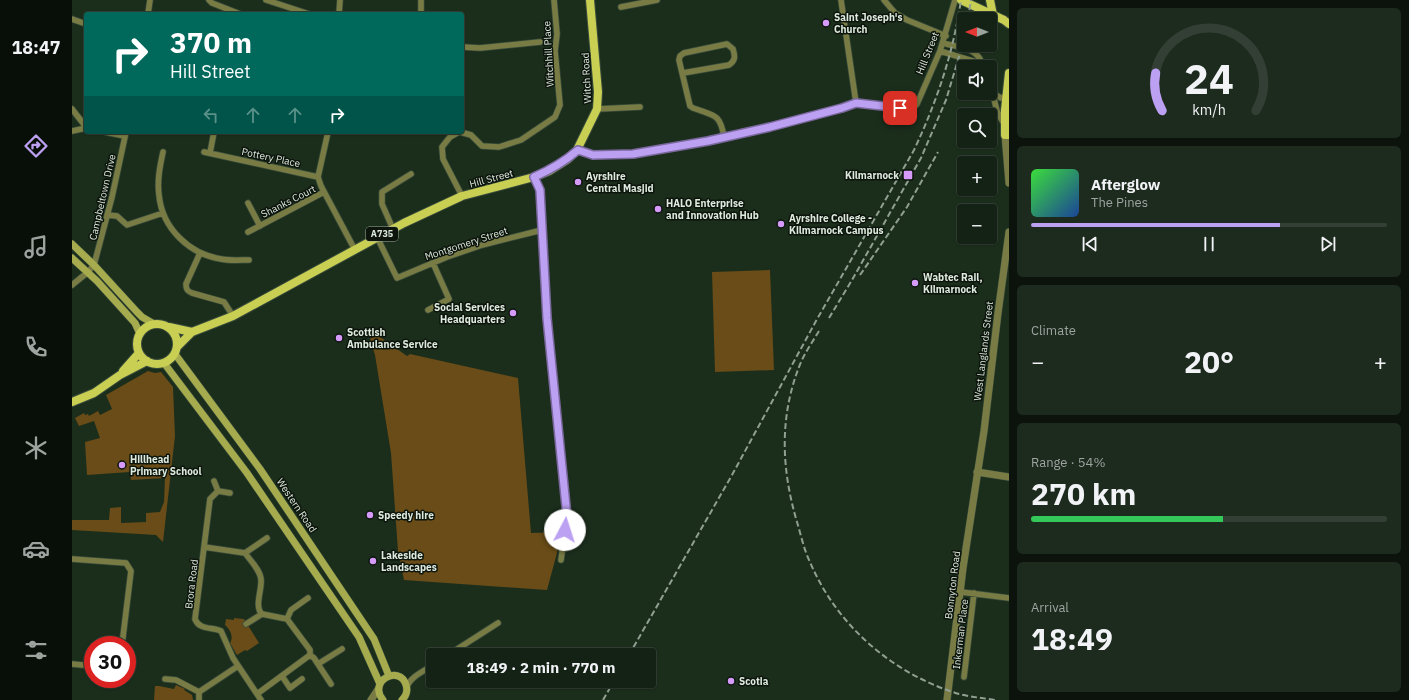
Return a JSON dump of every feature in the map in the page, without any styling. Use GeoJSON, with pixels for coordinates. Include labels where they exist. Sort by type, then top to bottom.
{"type":"FeatureCollection","features":[{"type":"Feature","properties":{"kind":"main road","name":"Witch Road"},"geometry":{"type":"LineString","coordinates":[[578,150],[597,109],[598,92],[590,0]]}},
{"type":"Feature","properties":{"kind":"main road"},"geometry":{"type":"LineString","coordinates":[[961,0],[987,12]]}},
{"type":"Feature","properties":{"kind":"main road"},"geometry":{"type":"LineString","coordinates":[[990,0],[992,12]]}},
{"type":"Feature","properties":{"kind":"main road"},"geometry":{"type":"LineString","coordinates":[[997,17],[1009,24]]}},
{"type":"Feature","properties":{"kind":"main road"},"geometry":{"type":"LineString","coordinates":[[1007,135],[1004,124],[1009,73]]}},
{"type":"Feature","properties":{"kind":"main road","name":"Hill Street"},"geometry":{"type":"LineString","coordinates":[[176,350],[192,332],[233,316],[393,228],[462,196],[534,177],[549,171],[568,159],[578,150]]}},
{"type":"Feature","properties":{"kind":"main road"},"geometry":{"type":"LineString","coordinates":[[72,244],[94,265],[142,317],[154,324]]}},
{"type":"Feature","properties":{"kind":"main road"},"geometry":{"type":"LineString","coordinates":[[72,258],[97,281],[136,323],[140,334]]}},
{"type":"Feature","properties":{"kind":"main road"},"geometry":{"type":"LineString","coordinates":[[81,266],[88,259]]}},
{"type":"Feature","properties":{"kind":"main road"},"geometry":{"type":"LineString","coordinates":[[192,332],[161,324],[148,326],[142,330],[140,334],[137,344],[139,353],[143,359],[157,364],[164,363],[247,473],[359,637],[379,686],[379,693],[383,700]]}},
{"type":"Feature","properties":{"kind":"main road"},"geometry":{"type":"LineString","coordinates":[[169,327],[174,332],[177,340],[176,350]]}},
{"type":"Feature","properties":{"kind":"main road","name":"A735"},"geometry":{"type":"LineString","coordinates":[[164,363],[170,359],[176,350]]}},
{"type":"Feature","properties":{"kind":"main road","name":"Western Road"},"geometry":{"type":"LineString","coordinates":[[176,350],[260,469],[374,638],[389,676]]}},
{"type":"Feature","properties":{"kind":"main road"},"geometry":{"type":"LineString","coordinates":[[120,375],[139,353]]}},
{"type":"Feature","properties":{"kind":"main road"},"geometry":{"type":"LineString","coordinates":[[72,402],[94,392],[120,375],[148,361]]}},
{"type":"Feature","properties":{"kind":"main road"},"geometry":{"type":"LineString","coordinates":[[323,584],[333,577]]}},
{"type":"Feature","properties":{"kind":"main road"},"geometry":{"type":"LineString","coordinates":[[379,686],[382,681],[389,676],[398,676],[407,687],[405,699]]}},
{"type":"Feature","properties":{"kind":"street"},"geometry":{"type":"LineString","coordinates":[[148,12],[150,0]]}},
{"type":"Feature","properties":{"kind":"street"},"geometry":{"type":"LineString","coordinates":[[209,0],[212,3],[235,12]]}},
{"type":"Feature","properties":{"kind":"street"},"geometry":{"type":"LineString","coordinates":[[266,0],[302,12]]}},
{"type":"Feature","properties":{"kind":"street"},"geometry":{"type":"LineString","coordinates":[[339,12],[340,0]]}},
{"type":"Feature","properties":{"kind":"street"},"geometry":{"type":"LineString","coordinates":[[420,12],[422,0]]}},
{"type":"Feature","properties":{"kind":"street","name":"Witchhill Place"},"geometry":{"type":"LineString","coordinates":[[464,133],[471,135],[482,146],[499,147],[521,140],[555,117],[560,105],[555,51],[557,34],[554,0]]}},
{"type":"Feature","properties":{"kind":"street"},"geometry":{"type":"LineString","coordinates":[[621,7],[657,0]]}},
{"type":"Feature","properties":{"kind":"street"},"geometry":{"type":"LineString","coordinates":[[841,0],[856,103]]}},
{"type":"Feature","properties":{"kind":"street"},"geometry":{"type":"LineString","coordinates":[[884,0],[895,13],[907,20],[946,36]]}},
{"type":"Feature","properties":{"kind":"street","name":"Hill Street"},"geometry":{"type":"LineString","coordinates":[[578,150],[593,155],[633,154],[770,127],[856,103],[913,108],[917,104],[946,36],[955,0]]}},
{"type":"Feature","properties":{"kind":"street"},"geometry":{"type":"LineString","coordinates":[[72,19],[84,23]]}},
{"type":"Feature","properties":{"kind":"street"},"geometry":{"type":"LineString","coordinates":[[464,47],[480,48],[540,42]]}},
{"type":"Feature","properties":{"kind":"street"},"geometry":{"type":"LineString","coordinates":[[943,43],[975,52],[981,60]]}},
{"type":"Feature","properties":{"kind":"street"},"geometry":{"type":"LineString","coordinates":[[683,73],[729,65],[734,62],[735,57],[733,49],[726,44],[684,53],[680,56],[679,60],[690,106],[717,117],[721,122],[724,137]]}},
{"type":"Feature","properties":{"kind":"street"},"geometry":{"type":"LineString","coordinates":[[940,51],[969,60]]}},
{"type":"Feature","properties":{"kind":"street"},"geometry":{"type":"LineString","coordinates":[[997,96],[1001,98],[1006,96]]}},
{"type":"Feature","properties":{"kind":"street"},"geometry":{"type":"LineString","coordinates":[[994,100],[997,111],[1004,124]]}},
{"type":"Feature","properties":{"kind":"street"},"geometry":{"type":"LineString","coordinates":[[597,109],[640,107]]}},
{"type":"Feature","properties":{"kind":"street"},"geometry":{"type":"LineString","coordinates":[[72,109],[84,124]]}},
{"type":"Feature","properties":{"kind":"street"},"geometry":{"type":"LineString","coordinates":[[72,131],[84,128]]}},
{"type":"Feature","properties":{"kind":"street","name":"Campbeltown Drive"},"geometry":{"type":"LineString","coordinates":[[94,265],[125,134]]}},
{"type":"Feature","properties":{"kind":"street","name":"Pottery Place"},"geometry":{"type":"LineString","coordinates":[[213,134],[207,153],[318,177]]}},
{"type":"Feature","properties":{"kind":"street"},"geometry":{"type":"LineString","coordinates":[[328,134],[318,177],[324,192],[355,250]]}},
{"type":"Feature","properties":{"kind":"street","name":"Witchhill Place"},"geometry":{"type":"LineString","coordinates":[[456,134],[450,137],[442,147],[443,159],[462,196]]}},
{"type":"Feature","properties":{"kind":"street"},"geometry":{"type":"LineString","coordinates":[[1007,135],[1009,183]]}},
{"type":"Feature","properties":{"kind":"street"},"geometry":{"type":"LineString","coordinates":[[163,152],[159,168],[159,195],[163,213],[169,225],[189,246],[209,257],[249,260]]}},
{"type":"Feature","properties":{"kind":"street"},"geometry":{"type":"LineString","coordinates":[[393,228],[382,204],[382,192],[411,174]]}},
{"type":"Feature","properties":{"kind":"street"},"geometry":{"type":"LineString","coordinates":[[534,177],[540,190],[547,318],[567,516],[561,560]]}},
{"type":"Feature","properties":{"kind":"street","name":"Shanks Court"},"geometry":{"type":"LineString","coordinates":[[248,232],[324,192]]}},
{"type":"Feature","properties":{"kind":"street","name":"Shanks Court"},"geometry":{"type":"LineString","coordinates":[[248,203],[260,226]]}},
{"type":"Feature","properties":{"kind":"street"},"geometry":{"type":"LineString","coordinates":[[107,215],[117,216],[127,225],[163,213]]}},
{"type":"Feature","properties":{"kind":"street","name":"Montgomery Street"},"geometry":{"type":"LineString","coordinates":[[377,237],[397,278],[482,245],[542,230]]}},
{"type":"Feature","properties":{"kind":"street","name":"West Langlands Street"},"geometry":{"type":"LineString","coordinates":[[977,472],[984,431],[992,358],[1006,274],[1009,232]]}},
{"type":"Feature","properties":{"kind":"street"},"geometry":{"type":"LineString","coordinates":[[200,252],[186,284],[186,289],[188,292],[224,302],[233,316]]}},
{"type":"Feature","properties":{"kind":"street"},"geometry":{"type":"LineString","coordinates":[[428,310],[450,299],[433,263]]}},
{"type":"Feature","properties":{"kind":"street"},"geometry":{"type":"LineString","coordinates":[[72,285],[94,265]]}},
{"type":"Feature","properties":{"kind":"street"},"geometry":{"type":"LineString","coordinates":[[977,472],[1009,477]]}},
{"type":"Feature","properties":{"kind":"street","name":"Bonnyton Road"},"geometry":{"type":"LineString","coordinates":[[947,700],[977,472]]}},
{"type":"Feature","properties":{"kind":"street"},"geometry":{"type":"LineString","coordinates":[[214,481],[218,491],[230,492]]}},
{"type":"Feature","properties":{"kind":"street","name":"Brora Road"},"geometry":{"type":"LineString","coordinates":[[218,491],[210,499],[195,620],[197,624],[202,627],[221,631],[225,636],[227,646],[238,666],[261,700]]}},
{"type":"Feature","properties":{"kind":"street"},"geometry":{"type":"LineString","coordinates":[[204,547],[245,553],[267,538]]}},
{"type":"Feature","properties":{"kind":"street"},"geometry":{"type":"LineString","coordinates":[[245,553],[262,580],[258,608],[260,613],[287,619],[310,650],[310,656],[318,664],[331,684]]}},
{"type":"Feature","properties":{"kind":"street"},"geometry":{"type":"LineString","coordinates":[[72,559],[126,563],[131,570],[123,636]]}},
{"type":"Feature","properties":{"kind":"street"},"geometry":{"type":"LineString","coordinates":[[961,592],[1009,598]]}},
{"type":"Feature","properties":{"kind":"street","name":"Inkerman Place"},"geometry":{"type":"LineString","coordinates":[[964,676],[974,593]]}},
{"type":"Feature","properties":{"kind":"street"},"geometry":{"type":"LineString","coordinates":[[287,619],[291,610],[308,598]]}},
{"type":"Feature","properties":{"kind":"street"},"geometry":{"type":"LineString","coordinates":[[246,624],[262,614]]}},
{"type":"Feature","properties":{"kind":"street"},"geometry":{"type":"LineString","coordinates":[[459,648],[498,623]]}},
{"type":"Feature","properties":{"kind":"street"},"geometry":{"type":"LineString","coordinates":[[318,664],[342,649]]}},
{"type":"Feature","properties":{"kind":"street"},"geometry":{"type":"LineString","coordinates":[[257,694],[310,656]]}},
{"type":"Feature","properties":{"kind":"street"},"geometry":{"type":"LineString","coordinates":[[72,664],[84,665]]}},
{"type":"Feature","properties":{"kind":"street"},"geometry":{"type":"LineString","coordinates":[[198,692],[238,666]]}},
{"type":"Feature","properties":{"kind":"street"},"geometry":{"type":"LineString","coordinates":[[407,687],[408,683],[413,678],[426,670]]}},
{"type":"Feature","properties":{"kind":"street"},"geometry":{"type":"LineString","coordinates":[[282,676],[290,688],[302,679]]}},
{"type":"Feature","properties":{"kind":"street"},"geometry":{"type":"LineString","coordinates":[[398,676],[413,678]]}},
{"type":"Feature","properties":{"kind":"street"},"geometry":{"type":"LineString","coordinates":[[165,679],[176,680],[198,692]]}},
{"type":"Feature","properties":{"kind":"street"},"geometry":{"type":"LineString","coordinates":[[371,700],[379,686]]}},
{"type":"Feature","properties":{"kind":"street"},"geometry":{"type":"LineString","coordinates":[[198,692],[199,700]]}},
{"type":"Feature","properties":{"kind":"shaded area"},"geometry":{"type":"Polygon","coordinates":[[[770,270],[774,370],[715,372],[712,272],[770,270]]]}},
{"type":"Feature","properties":{"kind":"shaded area"},"geometry":{"type":"Polygon","coordinates":[[[376,334],[407,356],[410,354],[518,378],[531,533],[560,532],[557,553],[547,590],[404,580],[398,551],[391,453],[375,355],[370,339],[376,334]]]}},
{"type":"Feature","properties":{"kind":"shaded area","name":"Hillhead Primary School"},"geometry":{"type":"Polygon","coordinates":[[[148,371],[155,373],[161,372],[173,387],[175,436],[163,542],[156,535],[72,530],[72,520],[109,520],[110,508],[121,507],[121,523],[146,522],[146,513],[160,512],[164,502],[165,478],[131,480],[130,472],[87,475],[85,442],[100,438],[94,421],[79,426],[75,418],[84,413],[85,415],[88,414],[89,416],[98,411],[100,415],[112,409],[106,395],[148,371]]]}},
{"type":"Feature","properties":{"kind":"shaded area"},"geometry":{"type":"Polygon","coordinates":[[[234,618],[244,619],[259,643],[247,651],[245,650],[237,655],[230,643],[232,638],[231,633],[225,625],[226,619],[234,620],[234,618]]]}},
{"type":"Feature","properties":{"kind":"shaded area"},"geometry":{"type":"Polygon","coordinates":[[[176,685],[185,689],[184,690],[192,695],[193,700],[154,700],[155,686],[174,689],[176,685]]]}},
{"type":"Feature","properties":{"kind":"railway"},"geometry":{"type":"LineString","coordinates":[[633,648],[732,475],[816,321],[914,150],[937,95],[949,58],[961,0]]}},
{"type":"Feature","properties":{"kind":"railway"},"geometry":{"type":"LineString","coordinates":[[969,12],[971,0]]}},
{"type":"Feature","properties":{"kind":"railway"},"geometry":{"type":"LineString","coordinates":[[829,318],[921,158],[946,100],[960,52]]}},
{"type":"Feature","properties":{"kind":"railway"},"geometry":{"type":"LineString","coordinates":[[860,275],[907,207],[938,152]]}},
{"type":"Feature","properties":{"kind":"railway"},"geometry":{"type":"LineString","coordinates":[[819,331],[801,362],[794,382],[789,402],[785,442],[785,462],[792,502],[804,547],[810,562],[821,585],[835,607],[852,627],[890,660],[912,674],[935,685],[959,694],[995,700]]}},
{"type":"Feature","properties":{"kind":"railway"},"geometry":{"type":"LineString","coordinates":[[603,700],[610,688]]}},
{"type":"Feature","properties":{"kind":"place","name":"Saint Joseph's Church"},"geometry":{"type":"Point","coordinates":[826,23]}},
{"type":"Feature","properties":{"kind":"place","name":"Kilmarnock"},"geometry":{"type":"Point","coordinates":[908,175]}},
{"type":"Feature","properties":{"kind":"place","name":"Ayrshire Central Masjid"},"geometry":{"type":"Point","coordinates":[578,182]}},
{"type":"Feature","properties":{"kind":"place","name":"HALO Enterprise and Innovation Hub"},"geometry":{"type":"Point","coordinates":[658,209]}},
{"type":"Feature","properties":{"kind":"place","name":"Ayrshire College - Kilmarnock Campus"},"geometry":{"type":"Point","coordinates":[781,224]}},
{"type":"Feature","properties":{"kind":"place","name":"Wabtec Rail, Kilmarnock"},"geometry":{"type":"Point","coordinates":[915,283]}},
{"type":"Feature","properties":{"kind":"place","name":"Social Services Headquarters"},"geometry":{"type":"Point","coordinates":[513,313]}},
{"type":"Feature","properties":{"kind":"place","name":"Scottish Ambulance Service"},"geometry":{"type":"Point","coordinates":[339,338]}},
{"type":"Feature","properties":{"kind":"place","name":"Hillhead Primary School"},"geometry":{"type":"Point","coordinates":[122,465]}},
{"type":"Feature","properties":{"kind":"place","name":"Speedy hire"},"geometry":{"type":"Point","coordinates":[370,515]}},
{"type":"Feature","properties":{"kind":"place","name":"Lakeside Landscapes"},"geometry":{"type":"Point","coordinates":[373,561]}},
{"type":"Feature","properties":{"kind":"place","name":"Scotia"},"geometry":{"type":"Point","coordinates":[731,681]}},
{"type":"Feature","properties":{"kind":"route"},"geometry":{"type":"LineString","coordinates":[[565,530],[567,516],[547,318],[540,190],[534,177],[549,171],[568,159],[578,150],[593,155],[633,154],[708,141],[770,127],[856,103],[900,108]]}}]}
